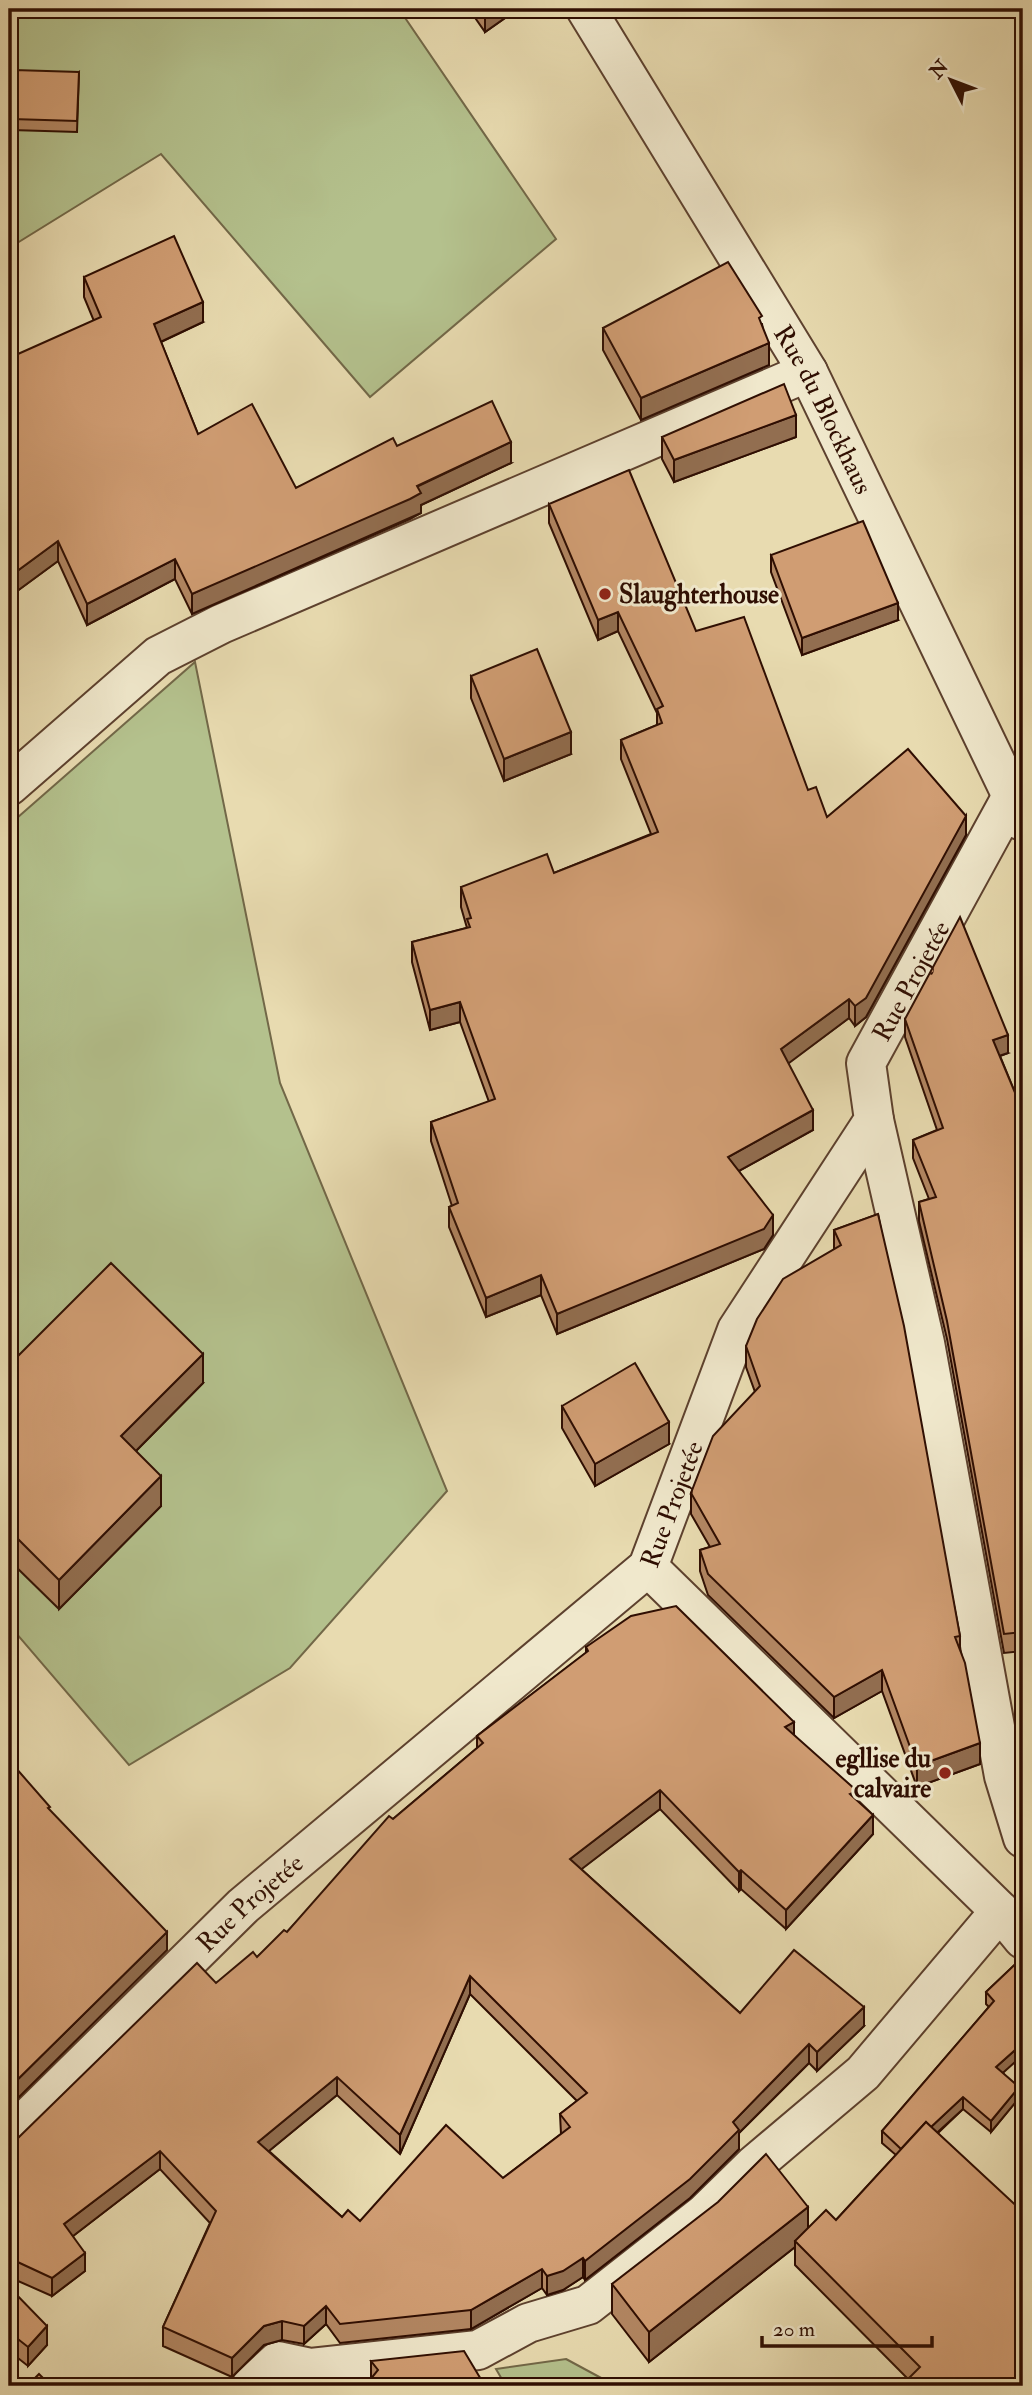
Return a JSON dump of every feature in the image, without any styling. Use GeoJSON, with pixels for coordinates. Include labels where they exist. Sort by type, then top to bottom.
{"type":"FeatureCollection","features":[{"type":"Feature","properties":{"kind":"street","name":"Rue du Blockhaus"},"geometry":{"type":"LineString","coordinates":[[586,9],[808,372],[1018,812]]}},
{"type":"Feature","properties":{"kind":"street"},"geometry":{"type":"LineString","coordinates":[[9,786],[158,656],[221,624],[808,372]]}},
{"type":"Feature","properties":{"kind":"street","name":"Rue Projetée"},"geometry":{"type":"LineString","coordinates":[[9,2137],[243,1906],[648,1567],[737,1330],[874,1120],[866,1063],[1018,812]]}},
{"type":"Feature","properties":{"kind":"street"},"geometry":{"type":"LineString","coordinates":[[874,1120],[925,1343],[1003,1776],[1023,1838]]}},
{"type":"Feature","properties":{"kind":"street"},"geometry":{"type":"LineString","coordinates":[[251,2386],[278,2361],[311,2368],[478,2350],[528,2323],[588,2305],[704,2214],[754,2165],[863,2073],[1012,1925],[648,1567]]}},
{"type":"Feature","properties":{"kind":"green space"},"geometry":{"type":"Polygon","coordinates":[[[9,9],[399,9],[556,239],[370,397],[161,154],[9,248],[9,9]]]}},
{"type":"Feature","properties":{"kind":"green space"},"geometry":{"type":"Polygon","coordinates":[[[195,662],[280,1083],[447,1491],[290,1668],[129,1765],[9,1625],[9,825],[195,662]]]}},
{"type":"Feature","properties":{"kind":"green space"},"geometry":{"type":"Polygon","coordinates":[[[566,2359],[616,2386],[494,2386],[503,2381],[496,2369],[566,2359]]]}},
{"type":"Feature","properties":{"kind":"building"},"geometry":{"type":"Polygon","coordinates":[[[14,70],[79,72],[77,121],[12,119],[14,70]]]}},
{"type":"Feature","properties":{"kind":"building"},"geometry":{"type":"Polygon","coordinates":[[[174,236],[203,302],[154,324],[198,434],[252,404],[296,488],[393,438],[397,446],[492,401],[511,442],[417,486],[421,493],[410,499],[192,594],[175,559],[87,604],[58,541],[9,577],[9,358],[101,317],[84,277],[174,236]]]}},
{"type":"Feature","properties":{"kind":"building"},"geometry":{"type":"Polygon","coordinates":[[[728,262],[762,316],[759,318],[769,343],[641,398],[603,328],[728,262]]]}},
{"type":"Feature","properties":{"kind":"building"},"geometry":{"type":"Polygon","coordinates":[[[784,384],[796,415],[674,460],[662,437],[784,384]]]}},
{"type":"Feature","properties":{"kind":"building"},"geometry":{"type":"Polygon","coordinates":[[[629,470],[696,631],[744,617],[808,790],[816,787],[827,817],[908,749],[966,816],[866,998],[855,1006],[849,999],[781,1049],[813,1110],[728,1157],[773,1215],[764,1229],[557,1314],[541,1275],[486,1298],[449,1207],[458,1203],[431,1122],[495,1099],[460,1002],[430,1010],[412,942],[470,927],[467,919],[471,918],[461,887],[547,854],[554,873],[658,832],[621,740],[662,723],[657,709],[663,706],[618,612],[598,620],[549,504],[629,470]]]}},
{"type":"Feature","properties":{"kind":"building"},"geometry":{"type":"Polygon","coordinates":[[[863,521],[898,603],[802,638],[771,555],[863,521]]]}},
{"type":"Feature","properties":{"kind":"building"},"geometry":{"type":"Polygon","coordinates":[[[537,649],[571,732],[504,759],[471,676],[537,649]]]}},
{"type":"Feature","properties":{"kind":"building"},"geometry":{"type":"Polygon","coordinates":[[[960,917],[1008,1035],[993,1040],[1023,1112],[1023,1632],[1004,1634],[947,1321],[919,1202],[936,1197],[913,1140],[943,1128],[905,1019],[960,917]]]}},
{"type":"Feature","properties":{"kind":"building"},"geometry":{"type":"Polygon","coordinates":[[[878,1214],[904,1326],[960,1636],[955,1637],[965,1663],[980,1743],[917,1766],[882,1670],[834,1697],[708,1574],[700,1550],[720,1544],[691,1493],[713,1436],[760,1386],[746,1346],[757,1319],[783,1279],[841,1245],[834,1230],[878,1214]]]}},
{"type":"Feature","properties":{"kind":"building"},"geometry":{"type":"Polygon","coordinates":[[[111,1263],[203,1354],[121,1436],[161,1476],[59,1580],[9,1530],[9,1365],[111,1263]]]}},
{"type":"Feature","properties":{"kind":"building"},"geometry":{"type":"Polygon","coordinates":[[[635,1363],[669,1422],[595,1464],[562,1406],[635,1363]]]}},
{"type":"Feature","properties":{"kind":"building"},"geometry":{"type":"Polygon","coordinates":[[[676,1606],[794,1722],[785,1727],[857,1791],[850,1794],[873,1815],[786,1910],[741,1870],[739,1872],[660,1790],[570,1859],[740,2013],[794,1950],[864,2007],[817,2052],[809,2044],[733,2122],[739,2130],[690,2179],[585,2261],[583,2258],[563,2271],[547,2276],[542,2269],[471,2310],[340,2324],[326,2306],[304,2326],[282,2321],[264,2326],[232,2358],[163,2327],[216,2211],[160,2151],[64,2224],[85,2253],[52,2278],[9,2258],[9,2148],[16,2140],[197,1963],[216,1983],[253,1952],[257,1957],[284,1930],[287,1932],[389,1816],[393,1819],[483,1743],[477,1736],[588,1651],[586,1647],[631,1616],[676,1606]],[[470,1976],[400,2135],[337,2077],[258,2142],[342,2217],[348,2210],[360,2221],[446,2125],[503,2178],[570,2127],[560,2114],[587,2093],[470,1976]]]}},
{"type":"Feature","properties":{"kind":"building"},"geometry":{"type":"Polygon","coordinates":[[[15,1767],[50,1807],[48,1808],[167,1932],[9,2088],[9,1769],[10,1771],[15,1767]]]}},
{"type":"Feature","properties":{"kind":"building"},"geometry":{"type":"Polygon","coordinates":[[[1023,1957],[1023,2043],[996,2067],[1019,2087],[991,2121],[963,2097],[931,2127],[926,2122],[901,2149],[882,2131],[994,2001],[986,1992],[1023,1957]]]}},
{"type":"Feature","properties":{"kind":"building"},"geometry":{"type":"Polygon","coordinates":[[[926,2122],[1023,2212],[1023,2386],[901,2386],[920,2367],[795,2241],[826,2210],[836,2220],[926,2122]]]}},
{"type":"Feature","properties":{"kind":"building"},"geometry":{"type":"Polygon","coordinates":[[[766,2154],[808,2207],[649,2332],[612,2284],[718,2202],[766,2154]]]}},
{"type":"Feature","properties":{"kind":"building"},"geometry":{"type":"Polygon","coordinates":[[[9,2287],[47,2326],[28,2347],[9,2332],[9,2287]]]}},
{"type":"Feature","properties":{"kind":"building"},"geometry":{"type":"Polygon","coordinates":[[[464,2351],[485,2386],[365,2386],[378,2370],[371,2361],[464,2351]]]}},
{"type":"Feature","properties":{"kind":"building"},"geometry":{"type":"Polygon","coordinates":[[[39,2374],[51,2386],[27,2386],[39,2374]]]}},
{"type":"Feature","properties":{"kind":"place","name":"Slaughterhouse"},"geometry":{"type":"Point","coordinates":[605,594]}},
{"type":"Feature","properties":{"kind":"place","name":"egllise du calvaire"},"geometry":{"type":"Point","coordinates":[945,1773]}}]}
